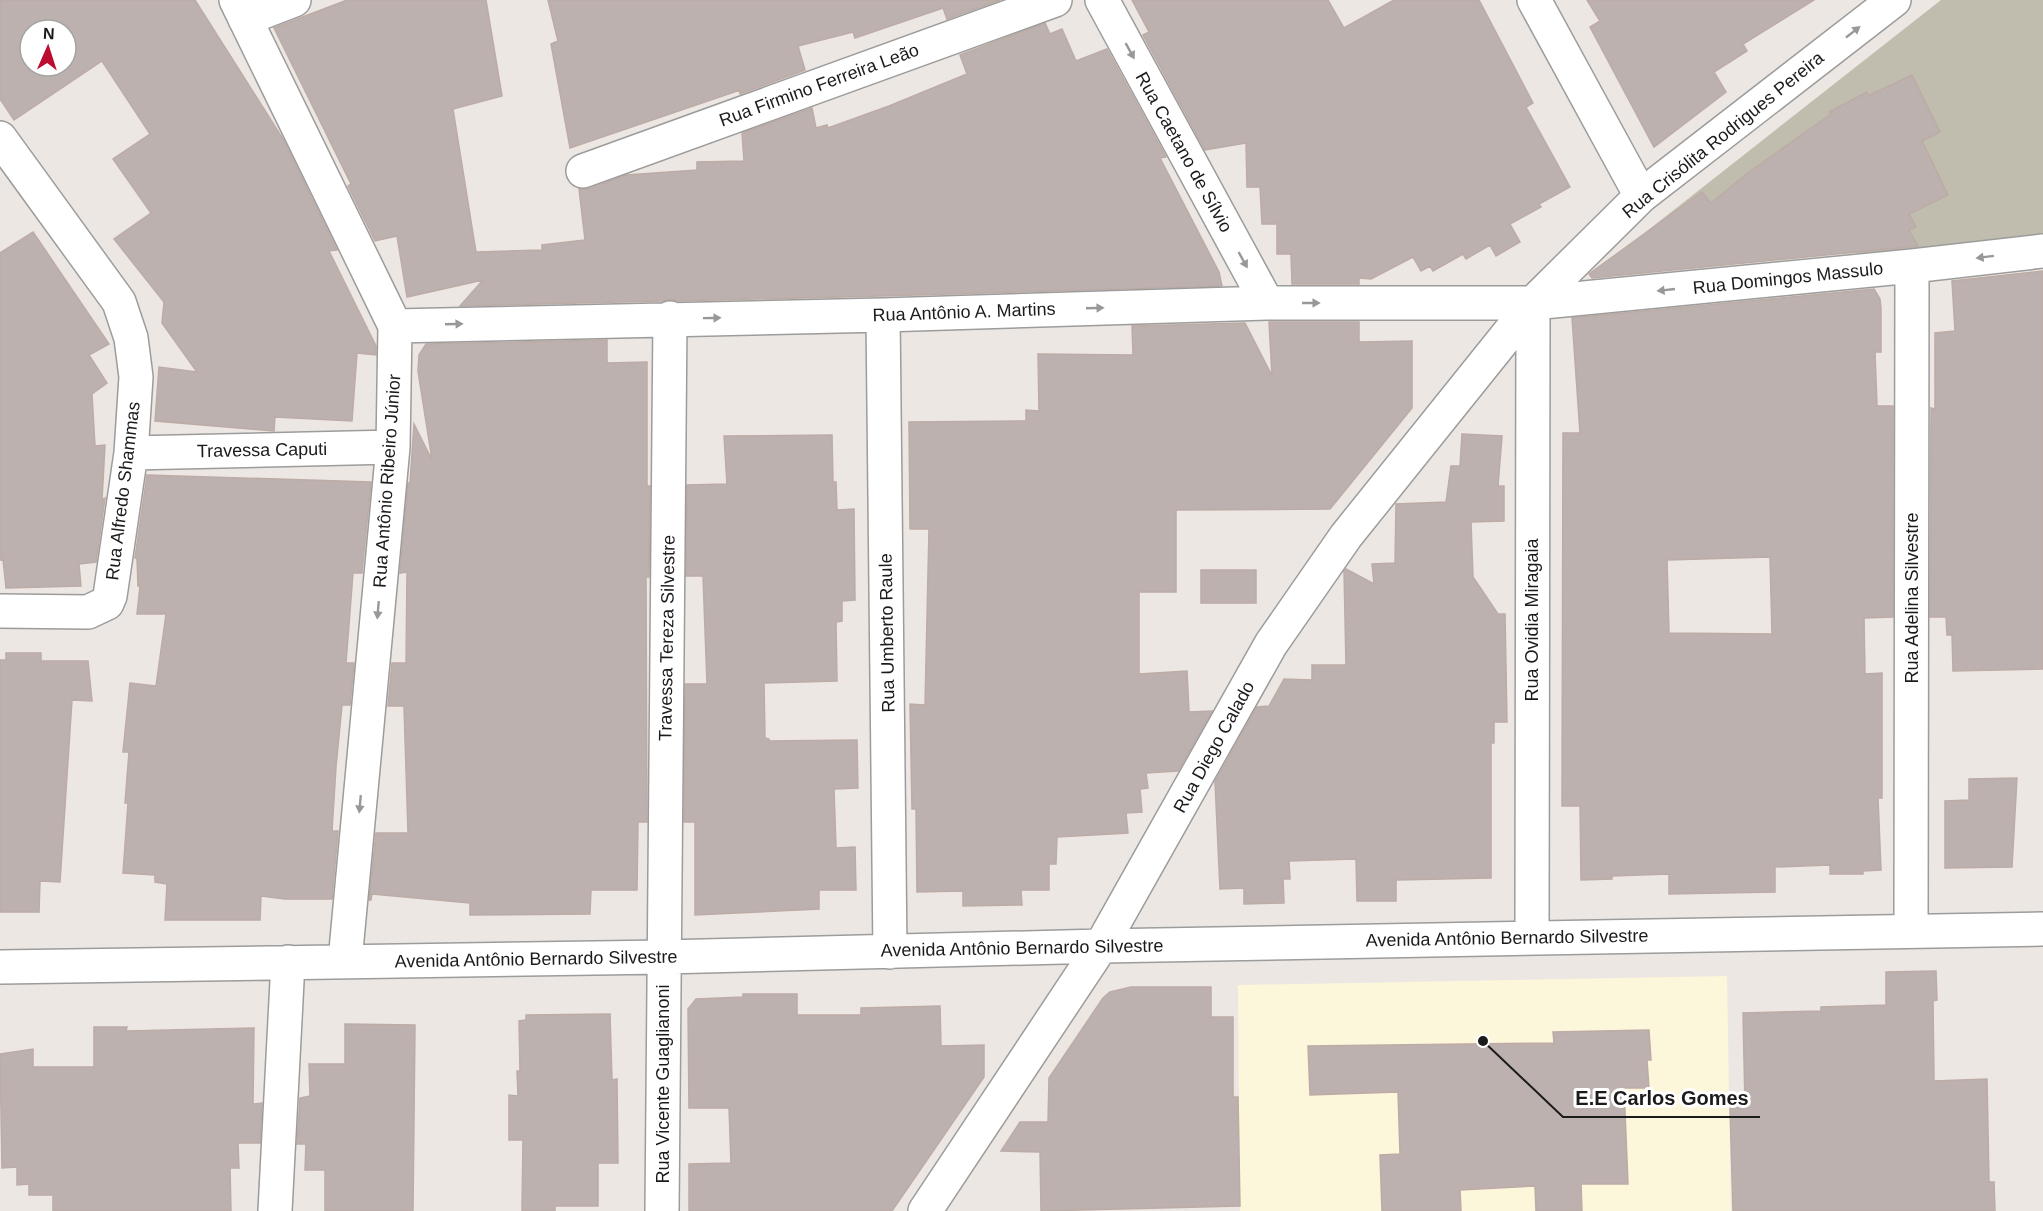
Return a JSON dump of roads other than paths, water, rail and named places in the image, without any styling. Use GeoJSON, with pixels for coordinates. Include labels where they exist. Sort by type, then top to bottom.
{"type":"FeatureCollection","features":[{"type":"Feature","properties":{"kind":"street"},"geometry":{"type":"LineString","coordinates":[[241,9],[294,0]]}},
{"type":"Feature","properties":{"kind":"street","name":"Rua Firmino Ferreira Leão"},"geometry":{"type":"LineString","coordinates":[[583,171],[1055,0]]}},
{"type":"Feature","properties":{"kind":"street","name":"Rua Caetano de Sílvio"},"geometry":{"type":"LineString","coordinates":[[1102,0],[1267,303]]}},
{"type":"Feature","properties":{"kind":"street"},"geometry":{"type":"LineString","coordinates":[[1534,0],[1641,196]]}},
{"type":"Feature","properties":{"kind":"street","name":"Rua Crisólita Rodrigues Pereira"},"geometry":{"type":"LineString","coordinates":[[1533,303],[1641,196],[1893,0]]}},
{"type":"Feature","properties":{"kind":"street","name":"Rua Antônio Ribeiro Júnior"},"geometry":{"type":"LineString","coordinates":[[241,9],[395,326],[393,447],[345,961]]}},
{"type":"Feature","properties":{"kind":"street","name":"Rua Alfredo Shammas"},"geometry":{"type":"LineString","coordinates":[[0,138],[119,302],[131,338],[136,377],[131,453],[110,596],[107,603],[88,612],[0,611]]}},
{"type":"Feature","properties":{"kind":"street","name":"Rua Domingos Massulo"},"geometry":{"type":"LineString","coordinates":[[1533,303],[1912,266],[2043,250]]}},
{"type":"Feature","properties":{"kind":"street","name":"Rua Adelina Silvestre"},"geometry":{"type":"LineString","coordinates":[[1911,930],[1912,266]]}},
{"type":"Feature","properties":{"kind":"street","name":"Rua Antônio A. Martins"},"geometry":{"type":"LineString","coordinates":[[395,326],[670,318],[883,315],[1267,303],[1533,303]]}},
{"type":"Feature","properties":{"kind":"street","name":"Rua Ovidia Miragaia"},"geometry":{"type":"LineString","coordinates":[[1532,937],[1533,303]]}},
{"type":"Feature","properties":{"kind":"street","name":"Rua Diego Calado"},"geometry":{"type":"LineString","coordinates":[[925,1211],[1101,946],[1271,644],[1346,536],[1533,303]]}},
{"type":"Feature","properties":{"kind":"street","name":"Rua Umberto Raule"},"geometry":{"type":"LineString","coordinates":[[883,315],[890,951]]}},
{"type":"Feature","properties":{"kind":"street","name":"Travessa Tereza Silvestre"},"geometry":{"type":"LineString","coordinates":[[664,957],[670,318]]}},
{"type":"Feature","properties":{"kind":"street","name":"Travessa Caputi"},"geometry":{"type":"LineString","coordinates":[[131,453],[393,447]]}},
{"type":"Feature","properties":{"kind":"street","name":"Avenida Antônio Bernardo Silvestre"},"geometry":{"type":"LineString","coordinates":[[0,967],[664,957],[1101,946],[2043,928]]}},
{"type":"Feature","properties":{"kind":"street","name":"Rua Vicente Guaglianoni"},"geometry":{"type":"LineString","coordinates":[[662,1211],[664,957]]}},
{"type":"Feature","properties":{"kind":"street"},"geometry":{"type":"LineString","coordinates":[[275,1211],[288,962]]}},
{"type":"Feature","properties":{"kind":"place","name":"E.E Carlos Gomes"},"geometry":{"type":"Point","coordinates":[1483,1041]}}]}
